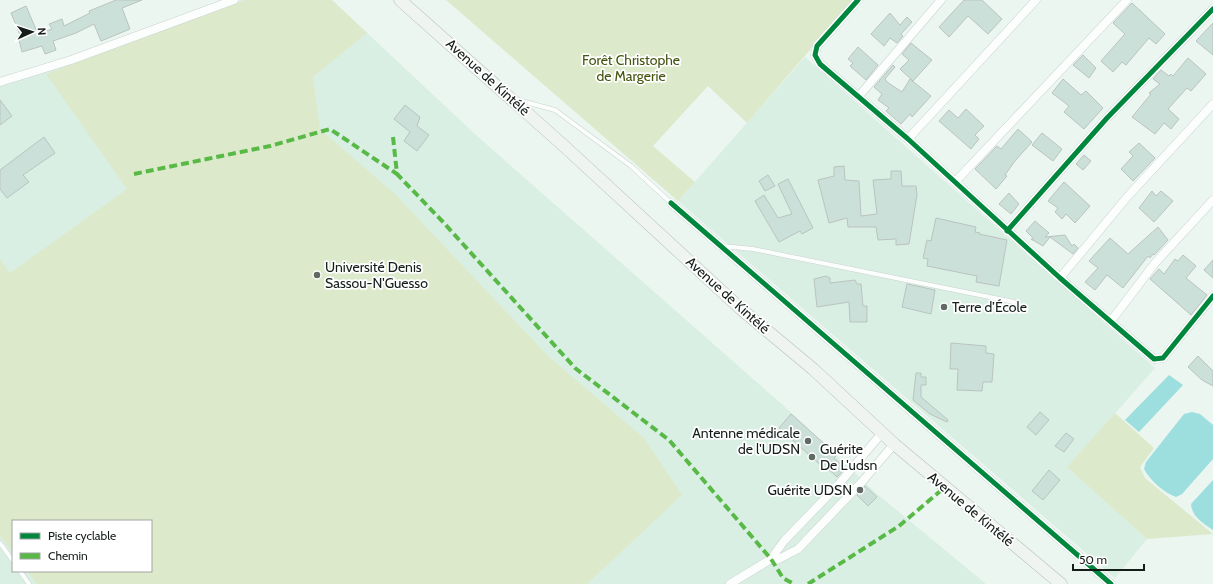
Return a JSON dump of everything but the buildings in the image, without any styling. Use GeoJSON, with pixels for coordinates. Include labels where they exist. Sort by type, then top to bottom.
{"type":"FeatureCollection","features":[{"type":"Feature","properties":{"kind":"main road","name":"Avenue de Kintélé"},"geometry":{"type":"LineString","coordinates":[[400,0],[511,98],[741,309],[813,369],[894,444],[1061,584]]}},
{"type":"Feature","properties":{"kind":"street"},"geometry":{"type":"LineString","coordinates":[[0,82],[71,60],[234,0]]}},
{"type":"Feature","properties":{"kind":"street"},"geometry":{"type":"LineString","coordinates":[[858,0],[817,46],[815,55],[820,64],[908,139],[1007,231],[1154,359],[1160,360],[1213,296]]}},
{"type":"Feature","properties":{"kind":"street"},"geometry":{"type":"LineString","coordinates":[[859,96],[941,0]]}},
{"type":"Feature","properties":{"kind":"street"},"geometry":{"type":"LineString","coordinates":[[908,139],[1036,0]]}},
{"type":"Feature","properties":{"kind":"street"},"geometry":{"type":"LineString","coordinates":[[954,182],[1127,0]]}},
{"type":"Feature","properties":{"kind":"street"},"geometry":{"type":"LineString","coordinates":[[1007,231],[1107,118],[1213,9]]}},
{"type":"Feature","properties":{"kind":"street"},"geometry":{"type":"LineString","coordinates":[[1060,278],[1128,196],[1213,104]]}},
{"type":"Feature","properties":{"kind":"street"},"geometry":{"type":"LineString","coordinates":[[1111,321],[1156,264],[1213,200]]}},
{"type":"Feature","properties":{"kind":"street"},"geometry":{"type":"LineString","coordinates":[[671,203],[1111,584]]}},
{"type":"Feature","properties":{"kind":"street"},"geometry":{"type":"LineString","coordinates":[[872,424],[874,436],[872,445]]}},
{"type":"Feature","properties":{"kind":"street"},"geometry":{"type":"LineString","coordinates":[[734,583],[771,559],[784,541],[882,433]]}},
{"type":"Feature","properties":{"kind":"street"},"geometry":{"type":"LineString","coordinates":[[771,559],[775,561],[798,550],[861,483],[894,444]]}},
{"type":"Feature","properties":{"kind":"street"},"geometry":{"type":"LineString","coordinates":[[885,455],[894,452],[905,453]]}},
{"type":"Feature","properties":{"kind":"lane"},"geometry":{"type":"LineString","coordinates":[[511,98],[555,110],[630,166],[671,203]]}},
{"type":"Feature","properties":{"kind":"lane"},"geometry":{"type":"LineString","coordinates":[[720,246],[753,249],[1014,302]]}},
{"type":"Feature","properties":{"kind":"lane"},"geometry":{"type":"LineString","coordinates":[[0,543],[12,560]]}},
{"type":"Feature","properties":{"kind":"lane"},"geometry":{"type":"LineString","coordinates":[[21,572],[29,584]]}},
{"type":"Feature","properties":{"kind":"shaded area","name":"Université Denis Sassou-N'Guesso"},"geometry":{"type":"Polygon","coordinates":[[[241,0],[332,0],[476,135],[793,414],[876,493],[986,584],[0,584],[0,83],[241,0]]]}},
{"type":"Feature","properties":{"kind":"shaded area","name":"Terre d’École"},"geometry":{"type":"Polygon","coordinates":[[[805,57],[1155,368],[1068,467],[1147,539],[1115,578],[678,201],[805,57]]]}},
{"type":"Feature","properties":{"kind":"green space","name":"Université Denis Sassou-N'Guesso"},"geometry":{"type":"Polygon","coordinates":[[[245,0],[332,0],[367,33],[313,77],[320,129],[395,194],[549,357],[644,438],[682,495],[587,584],[37,584],[28,572],[152,572],[152,520],[12,520],[12,552],[0,536],[0,259],[10,273],[127,189],[46,74],[245,0]]]}},
{"type":"Feature","properties":{"kind":"green space","name":"Forêt Christophe de Margerie"},"geometry":{"type":"Polygon","coordinates":[[[446,0],[853,0],[747,123],[708,86],[653,146],[695,182],[678,201],[446,0]]]}},
{"type":"Feature","properties":{"kind":"green space"},"geometry":{"type":"Polygon","coordinates":[[[1115,413],[1154,448],[1140,467],[1145,478],[1213,534],[1147,539],[1067,467],[1115,413]]]}},
{"type":"Feature","properties":{"kind":"water"},"geometry":{"type":"Polygon","coordinates":[[[1169,375],[1183,385],[1139,432],[1125,420],[1169,375]]]}},
{"type":"Feature","properties":{"kind":"water"},"geometry":{"type":"Polygon","coordinates":[[[1192,412],[1200,414],[1213,425],[1213,459],[1182,494],[1176,497],[1158,486],[1144,469],[1146,462],[1184,414],[1192,412]]]}},
{"type":"Feature","properties":{"kind":"water"},"geometry":{"type":"Polygon","coordinates":[[[1213,480],[1213,530],[1193,513],[1191,504],[1213,480]]]}},
{"type":"Feature","properties":{"kind":"marked path"},"geometry":{"type":"LineString","coordinates":[[134,174],[270,146],[330,129],[397,174]]}},
{"type":"Feature","properties":{"kind":"marked path"},"geometry":{"type":"LineString","coordinates":[[393,137],[397,174],[443,222],[575,368],[669,440],[771,559],[783,578],[794,584]]}},
{"type":"Feature","properties":{"kind":"marked path"},"geometry":{"type":"LineString","coordinates":[[808,584],[899,526],[945,487]]}},
{"type":"Feature","properties":{"kind":"cycle path"},"geometry":{"type":"LineString","coordinates":[[858,0],[817,46],[815,55],[820,64],[908,139],[1060,278],[1154,359],[1163,358],[1213,296]]}},
{"type":"Feature","properties":{"kind":"cycle path"},"geometry":{"type":"LineString","coordinates":[[1007,231],[1107,118],[1213,9]]}},
{"type":"Feature","properties":{"kind":"cycle path"},"geometry":{"type":"LineString","coordinates":[[671,203],[1111,584]]}},
{"type":"Feature","properties":{"kind":"place","name":"Université Denis Sassou-N'Guesso"},"geometry":{"type":"Point","coordinates":[317,275]}},
{"type":"Feature","properties":{"kind":"place","name":"Terre d’École"},"geometry":{"type":"Point","coordinates":[944,307]}},
{"type":"Feature","properties":{"kind":"place","name":"Antenne médicale de l'UDSN"},"geometry":{"type":"Point","coordinates":[808,441]}},
{"type":"Feature","properties":{"kind":"place","name":"Guérite De L'udsn"},"geometry":{"type":"Point","coordinates":[812,457]}},
{"type":"Feature","properties":{"kind":"place","name":"Guérite UDSN"},"geometry":{"type":"Point","coordinates":[860,490]}}]}
